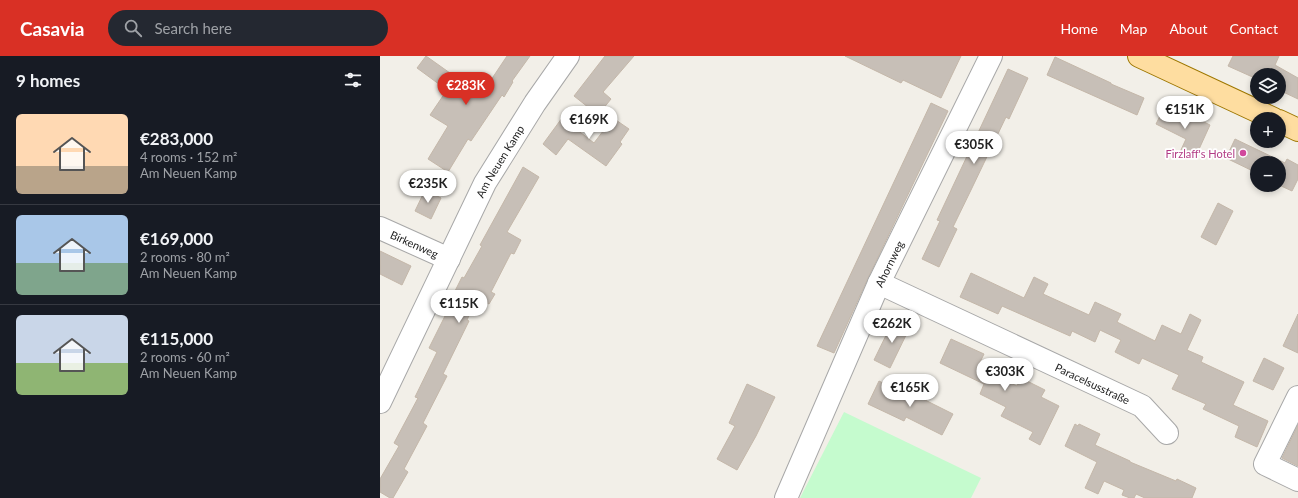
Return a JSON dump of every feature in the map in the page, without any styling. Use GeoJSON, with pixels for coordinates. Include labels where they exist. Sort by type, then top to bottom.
{"type":"FeatureCollection","features":[{"type":"Feature","properties":{"kind":"main road"},"geometry":{"type":"LineString","coordinates":[[1139,56],[1259,112]]}},
{"type":"Feature","properties":{"kind":"main road"},"geometry":{"type":"LineString","coordinates":[[1286,124],[1298,130]]}},
{"type":"Feature","properties":{"kind":"street","name":"Am Neuen Kamp"},"geometry":{"type":"LineString","coordinates":[[380,402],[485,182],[535,103],[568,56]]}},
{"type":"Feature","properties":{"kind":"street","name":"Ahornweg"},"geometry":{"type":"LineString","coordinates":[[786,498],[879,283],[990,56]]}},
{"type":"Feature","properties":{"kind":"street","name":"Birkenweg"},"geometry":{"type":"LineString","coordinates":[[380,228],[449,259]]}},
{"type":"Feature","properties":{"kind":"street","name":"Paracelsusstraße"},"geometry":{"type":"LineString","coordinates":[[879,283],[1142,406],[1167,433]]}},
{"type":"Feature","properties":{"kind":"street"},"geometry":{"type":"LineString","coordinates":[[1298,397],[1265,464],[1298,480]]}},
{"type":"Feature","properties":{"kind":"green space"},"geometry":{"type":"Polygon","coordinates":[[[844,412],[981,478],[971,498],[800,498],[844,412]]]}},
{"type":"Feature","properties":{"kind":"building"},"geometry":{"type":"Polygon","coordinates":[[[426,56],[481,95],[507,56],[530,56],[512,81],[513,82],[504,97],[502,95],[471,141],[468,139],[448,172],[428,159],[448,126],[430,115],[447,90],[417,68],[426,56]]]}},
{"type":"Feature","properties":{"kind":"building"},"geometry":{"type":"Polygon","coordinates":[[[605,56],[634,56],[603,92],[611,99],[598,115],[574,96],[605,56]]]}},
{"type":"Feature","properties":{"kind":"building"},"geometry":{"type":"Polygon","coordinates":[[[845,56],[961,56],[941,98],[903,80],[901,83],[845,56]]]}},
{"type":"Feature","properties":{"kind":"building"},"geometry":{"type":"Polygon","coordinates":[[[1233,56],[1279,56],[1275,65],[1280,68],[1250,68],[1250,76],[1228,66],[1233,56]]]}},
{"type":"Feature","properties":{"kind":"building"},"geometry":{"type":"Polygon","coordinates":[[[1055,57],[1144,98],[1137,115],[1047,75],[1055,57]]]}},
{"type":"Feature","properties":{"kind":"building"},"geometry":{"type":"Polygon","coordinates":[[[1008,69],[1028,78],[1009,119],[1006,117],[953,227],[957,229],[939,267],[922,259],[940,221],[937,220],[1008,69]]]}},
{"type":"Feature","properties":{"kind":"building"},"geometry":{"type":"Polygon","coordinates":[[[1286,71],[1298,78],[1298,99],[1286,93],[1286,71]]]}},
{"type":"Feature","properties":{"kind":"building"},"geometry":{"type":"Polygon","coordinates":[[[931,103],[948,111],[868,278],[834,353],[817,346],[931,103]]]}},
{"type":"Feature","properties":{"kind":"building"},"geometry":{"type":"Polygon","coordinates":[[[1165,106],[1195,121],[1196,118],[1210,125],[1195,158],[1180,152],[1186,139],[1156,124],[1165,106]]]}},
{"type":"Feature","properties":{"kind":"building"},"geometry":{"type":"Polygon","coordinates":[[[562,118],[594,143],[613,118],[629,129],[620,142],[622,144],[606,166],[568,139],[556,155],[543,144],[562,118]]]}},
{"type":"Feature","properties":{"kind":"building"},"geometry":{"type":"Polygon","coordinates":[[[1235,139],[1250,146],[1250,148],[1254,148],[1270,156],[1250,156],[1250,170],[1226,158],[1235,139]]]}},
{"type":"Feature","properties":{"kind":"building"},"geometry":{"type":"Polygon","coordinates":[[[1287,159],[1298,165],[1298,179],[1292,191],[1286,188],[1287,159]]]}},
{"type":"Feature","properties":{"kind":"building"},"geometry":{"type":"Polygon","coordinates":[[[523,167],[539,177],[507,232],[521,240],[514,254],[511,253],[491,292],[495,294],[489,304],[477,298],[467,320],[469,321],[443,374],[447,376],[423,423],[427,426],[404,469],[408,472],[393,498],[390,498],[380,492],[380,479],[399,446],[394,443],[418,398],[415,397],[437,352],[429,348],[455,296],[453,295],[462,277],[464,278],[482,246],[480,245],[523,167]]]}},
{"type":"Feature","properties":{"kind":"building"},"geometry":{"type":"Polygon","coordinates":[[[425,190],[441,198],[431,219],[415,211],[425,190]]]}},
{"type":"Feature","properties":{"kind":"building"},"geometry":{"type":"Polygon","coordinates":[[[1218,203],[1233,211],[1216,245],[1201,237],[1218,203]]]}},
{"type":"Feature","properties":{"kind":"building"},"geometry":{"type":"Polygon","coordinates":[[[380,251],[411,266],[402,285],[380,274],[380,251]]]}},
{"type":"Feature","properties":{"kind":"building"},"geometry":{"type":"Polygon","coordinates":[[[971,273],[1024,298],[1034,277],[1048,284],[1043,294],[1089,315],[1095,302],[1121,314],[1117,322],[1155,341],[1162,325],[1181,334],[1190,314],[1201,320],[1187,350],[1203,357],[1201,362],[1244,382],[1233,405],[1268,421],[1257,447],[1235,437],[1239,426],[1203,409],[1206,404],[1172,389],[1179,375],[1142,358],[1139,364],[1115,352],[1121,340],[1100,330],[1095,342],[1072,331],[1070,336],[1002,306],[998,314],[960,297],[971,273]]]}},
{"type":"Feature","properties":{"kind":"building"},"geometry":{"type":"Polygon","coordinates":[[[1298,314],[1298,353],[1283,346],[1298,314]]]}},
{"type":"Feature","properties":{"kind":"building"},"geometry":{"type":"Polygon","coordinates":[[[893,321],[909,329],[890,368],[874,360],[893,321]]]}},
{"type":"Feature","properties":{"kind":"building"},"geometry":{"type":"Polygon","coordinates":[[[951,339],[984,354],[977,368],[1017,386],[1021,378],[1045,390],[1041,397],[1059,406],[1040,445],[1029,439],[1033,432],[1001,416],[1006,407],[980,394],[984,384],[940,363],[951,339]]]}},
{"type":"Feature","properties":{"kind":"building"},"geometry":{"type":"Polygon","coordinates":[[[1264,358],[1284,368],[1273,390],[1253,381],[1264,358]]]}},
{"type":"Feature","properties":{"kind":"building"},"geometry":{"type":"Polygon","coordinates":[[[879,381],[915,399],[917,396],[953,414],[942,435],[906,417],[904,421],[868,404],[879,381]]]}},
{"type":"Feature","properties":{"kind":"building"},"geometry":{"type":"Polygon","coordinates":[[[747,384],[775,397],[737,470],[717,459],[735,426],[729,423],[747,384]]]}},
{"type":"Feature","properties":{"kind":"building"},"geometry":{"type":"Polygon","coordinates":[[[1075,424],[1078,426],[1079,424],[1100,434],[1095,445],[1130,462],[1176,481],[1177,479],[1196,488],[1192,498],[1145,498],[1136,494],[1134,498],[1130,498],[1122,495],[1124,490],[1104,481],[1098,494],[1085,488],[1097,462],[1065,446],[1075,424]]]}},
{"type":"Feature","properties":{"kind":"building"},"geometry":{"type":"Polygon","coordinates":[[[1298,425],[1298,466],[1282,458],[1298,425]]]}},
{"type":"Feature","properties":{"kind":"place","name":"Firzlaff's Hotel"},"geometry":{"type":"Point","coordinates":[1243,153]}}]}
